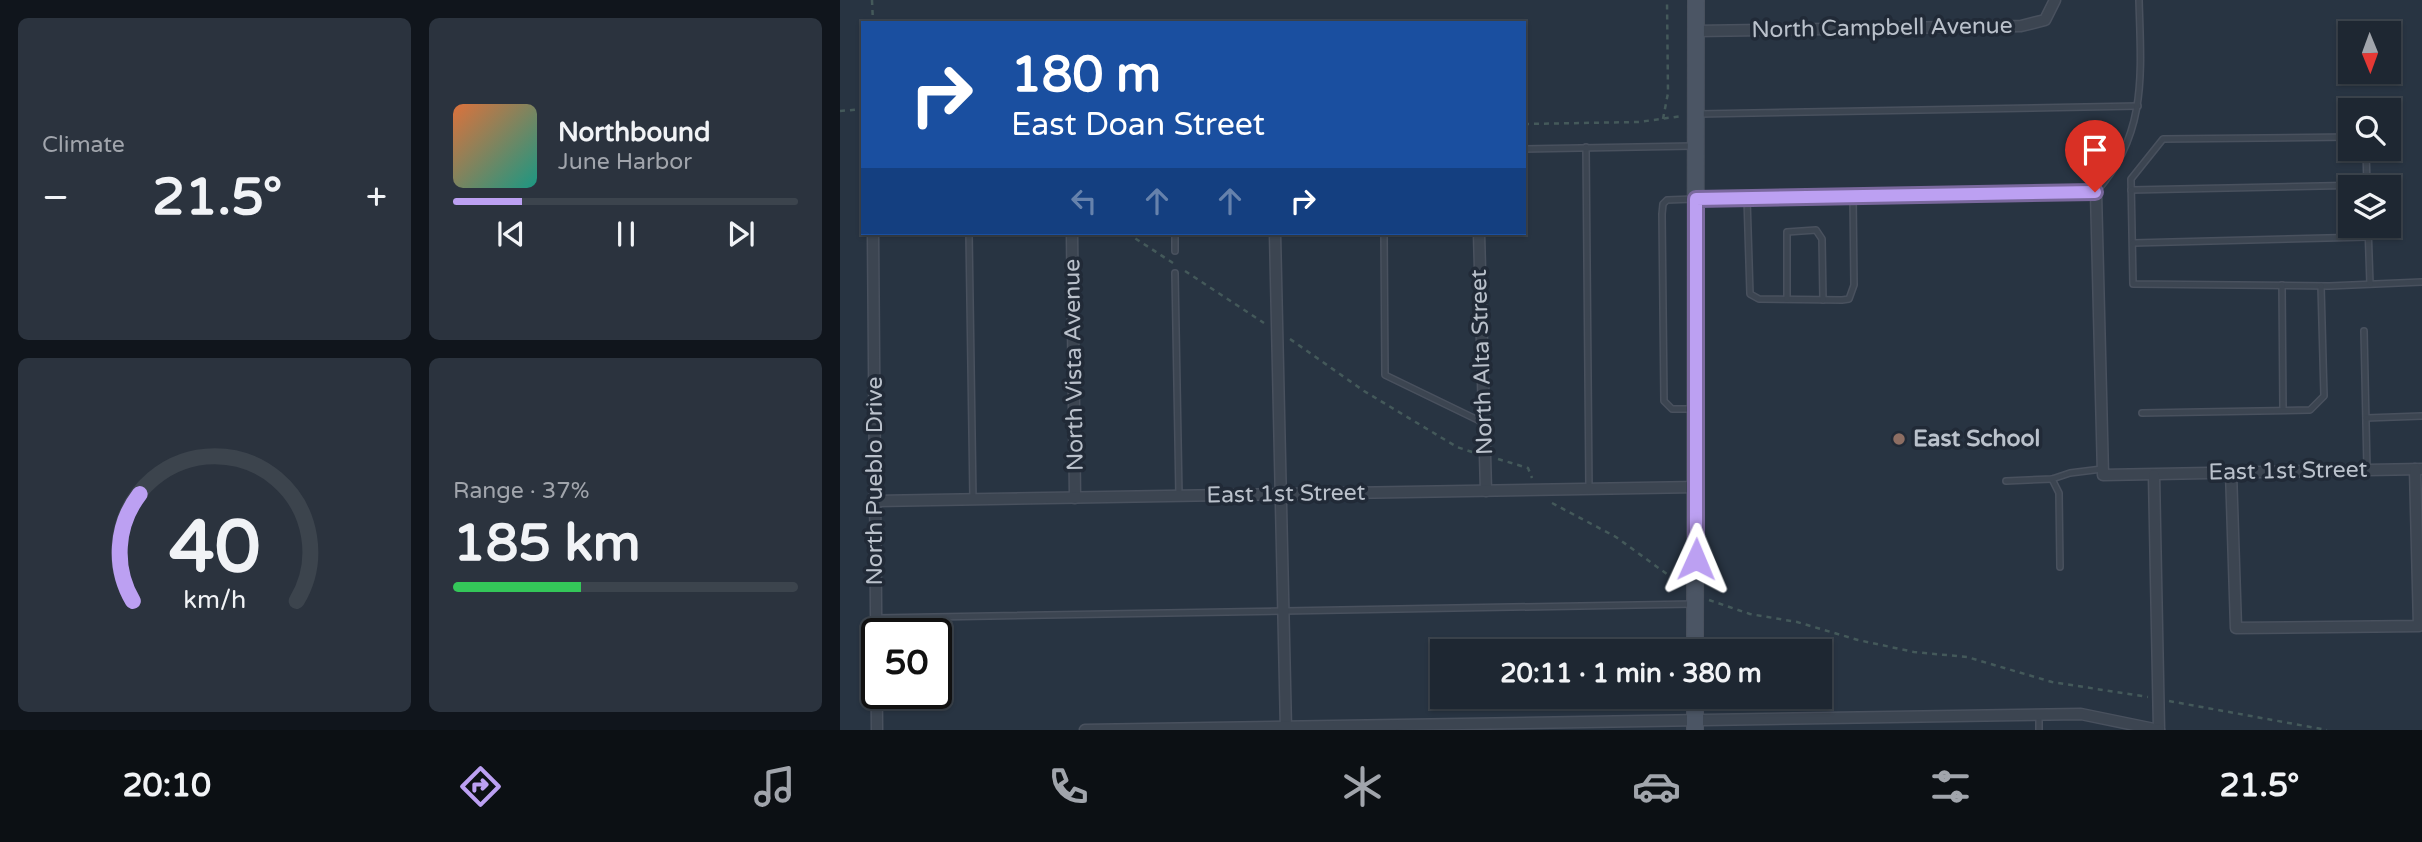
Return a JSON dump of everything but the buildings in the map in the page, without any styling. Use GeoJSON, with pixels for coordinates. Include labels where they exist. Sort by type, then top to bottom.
{"type":"FeatureCollection","features":[{"type":"Feature","properties":{"kind":"main road"},"geometry":{"type":"LineString","coordinates":[[1696,0],[1696,639]]}},
{"type":"Feature","properties":{"kind":"street","name":"North Campbell Avenue"},"geometry":{"type":"LineString","coordinates":[[1696,32],[2021,26],[2045,20],[2054,0]]}},
{"type":"Feature","properties":{"kind":"street"},"geometry":{"type":"LineString","coordinates":[[1696,199],[2095,192],[2102,469]]}},
{"type":"Feature","properties":{"kind":"street","name":"North Pueblo Drive"},"geometry":{"type":"LineString","coordinates":[[873,235],[876,618]]}},
{"type":"Feature","properties":{"kind":"street","name":"North Vista Avenue"},"geometry":{"type":"LineString","coordinates":[[1072,235],[1075,498]]}},
{"type":"Feature","properties":{"kind":"street"},"geometry":{"type":"LineString","coordinates":[[1275,235],[1286,728]]}},
{"type":"Feature","properties":{"kind":"street","name":"North Alta Street"},"geometry":{"type":"LineString","coordinates":[[1479,235],[1486,491]]}},
{"type":"Feature","properties":{"kind":"street","name":"East 1st Street"},"geometry":{"type":"LineString","coordinates":[[2102,469],[2103,475],[2418,469]]}},
{"type":"Feature","properties":{"kind":"street"},"geometry":{"type":"LineString","coordinates":[[2231,471],[2236,628],[2418,626],[2418,469]]}},
{"type":"Feature","properties":{"kind":"street"},"geometry":{"type":"LineString","coordinates":[[1085,730],[1810,725],[1924,717],[2081,714],[2159,730],[2154,475]]}},
{"type":"Feature","properties":{"kind":"street","name":"East 1st Street"},"geometry":{"type":"LineString","coordinates":[[876,501],[1697,487]]}},
{"type":"Feature","properties":{"kind":"street","name":"North Pueblo Drive"},"geometry":{"type":"LineString","coordinates":[[877,709],[877,730]]}},
{"type":"Feature","properties":{"kind":"street"},"geometry":{"type":"LineString","coordinates":[[1924,717],[1924,730]]}},
{"type":"Feature","properties":{"kind":"lane"},"geometry":{"type":"LineString","coordinates":[[2095,192],[2109,177],[2133,130],[2141,92],[2139,0]]}},
{"type":"Feature","properties":{"kind":"lane"},"geometry":{"type":"LineString","coordinates":[[1696,114],[2138,106]]}},
{"type":"Feature","properties":{"kind":"lane"},"geometry":{"type":"LineString","coordinates":[[2338,137],[2163,139],[2131,179],[2133,284],[2321,286],[2422,282]]}},
{"type":"Feature","properties":{"kind":"lane"},"geometry":{"type":"LineString","coordinates":[[1526,149],[1696,146]]}},
{"type":"Feature","properties":{"kind":"lane"},"geometry":{"type":"LineString","coordinates":[[1586,147],[1589,489]]}},
{"type":"Feature","properties":{"kind":"lane"},"geometry":{"type":"LineString","coordinates":[[2131,190],[2338,186]]}},
{"type":"Feature","properties":{"kind":"lane"},"geometry":{"type":"LineString","coordinates":[[1748,198],[1748,289],[1752,297],[1842,300],[1852,295],[1853,196]]}},
{"type":"Feature","properties":{"kind":"lane"},"geometry":{"type":"LineString","coordinates":[[1696,199],[1667,200],[1662,204],[1662,214],[1664,401],[1672,409],[1696,409]]}},
{"type":"Feature","properties":{"kind":"lane"},"geometry":{"type":"LineString","coordinates":[[1787,299],[1787,232],[1816,230],[1822,239],[1823,300]]}},
{"type":"Feature","properties":{"kind":"lane"},"geometry":{"type":"LineString","coordinates":[[968,235],[973,499]]}},
{"type":"Feature","properties":{"kind":"lane"},"geometry":{"type":"LineString","coordinates":[[1175,235],[1175,251]]}},
{"type":"Feature","properties":{"kind":"lane"},"geometry":{"type":"LineString","coordinates":[[1384,235],[1385,375],[1484,423]]}},
{"type":"Feature","properties":{"kind":"lane"},"geometry":{"type":"LineString","coordinates":[[2133,243],[2338,238]]}},
{"type":"Feature","properties":{"kind":"lane"},"geometry":{"type":"LineString","coordinates":[[2368,238],[2370,284]]}},
{"type":"Feature","properties":{"kind":"lane"},"geometry":{"type":"LineString","coordinates":[[1175,273],[1179,496]]}},
{"type":"Feature","properties":{"kind":"lane"},"geometry":{"type":"LineString","coordinates":[[2282,285],[2283,411]]}},
{"type":"Feature","properties":{"kind":"lane"},"geometry":{"type":"LineString","coordinates":[[2142,413],[2310,410],[2324,396],[2321,286]]}},
{"type":"Feature","properties":{"kind":"lane"},"geometry":{"type":"LineString","coordinates":[[2364,331],[2367,469]]}},
{"type":"Feature","properties":{"kind":"lane"},"geometry":{"type":"LineString","coordinates":[[2366,418],[2422,416]]}},
{"type":"Feature","properties":{"kind":"lane"},"geometry":{"type":"LineString","coordinates":[[2006,481],[2052,479],[2102,469]]}},
{"type":"Feature","properties":{"kind":"lane"},"geometry":{"type":"LineString","coordinates":[[2052,479],[2059,493],[2060,567]]}},
{"type":"Feature","properties":{"kind":"lane"},"geometry":{"type":"LineString","coordinates":[[876,618],[1283,612],[1696,599]]}},
{"type":"Feature","properties":{"kind":"lane"},"geometry":{"type":"LineString","coordinates":[[2039,714],[2039,730]]}},
{"type":"Feature","properties":{"kind":"path"},"geometry":{"type":"LineString","coordinates":[[872,0],[873,21]]}},
{"type":"Feature","properties":{"kind":"path"},"geometry":{"type":"LineString","coordinates":[[1663,119],[1668,93],[1667,0]]}},
{"type":"Feature","properties":{"kind":"path"},"geometry":{"type":"LineString","coordinates":[[840,111],[861,109]]}},
{"type":"Feature","properties":{"kind":"path"},"geometry":{"type":"LineString","coordinates":[[1526,124],[1639,122],[1696,114]]}},
{"type":"Feature","properties":{"kind":"path"},"geometry":{"type":"LineString","coordinates":[[1130,235],[1328,363],[1364,391],[1445,440],[1485,456],[1528,468],[1532,475],[1532,490]]}},
{"type":"Feature","properties":{"kind":"path"},"geometry":{"type":"LineString","coordinates":[[1550,499],[1555,506],[1616,537],[1696,599],[1914,652],[1968,657],[2052,682],[2327,730]]}},
{"type":"Feature","properties":{"kind":"place","name":"East School"},"geometry":{"type":"Point","coordinates":[1899,439]}},
{"type":"Feature","properties":{"kind":"route"},"geometry":{"type":"LineString","coordinates":[[1696,559],[1696,199],[2095,192]]}}]}
